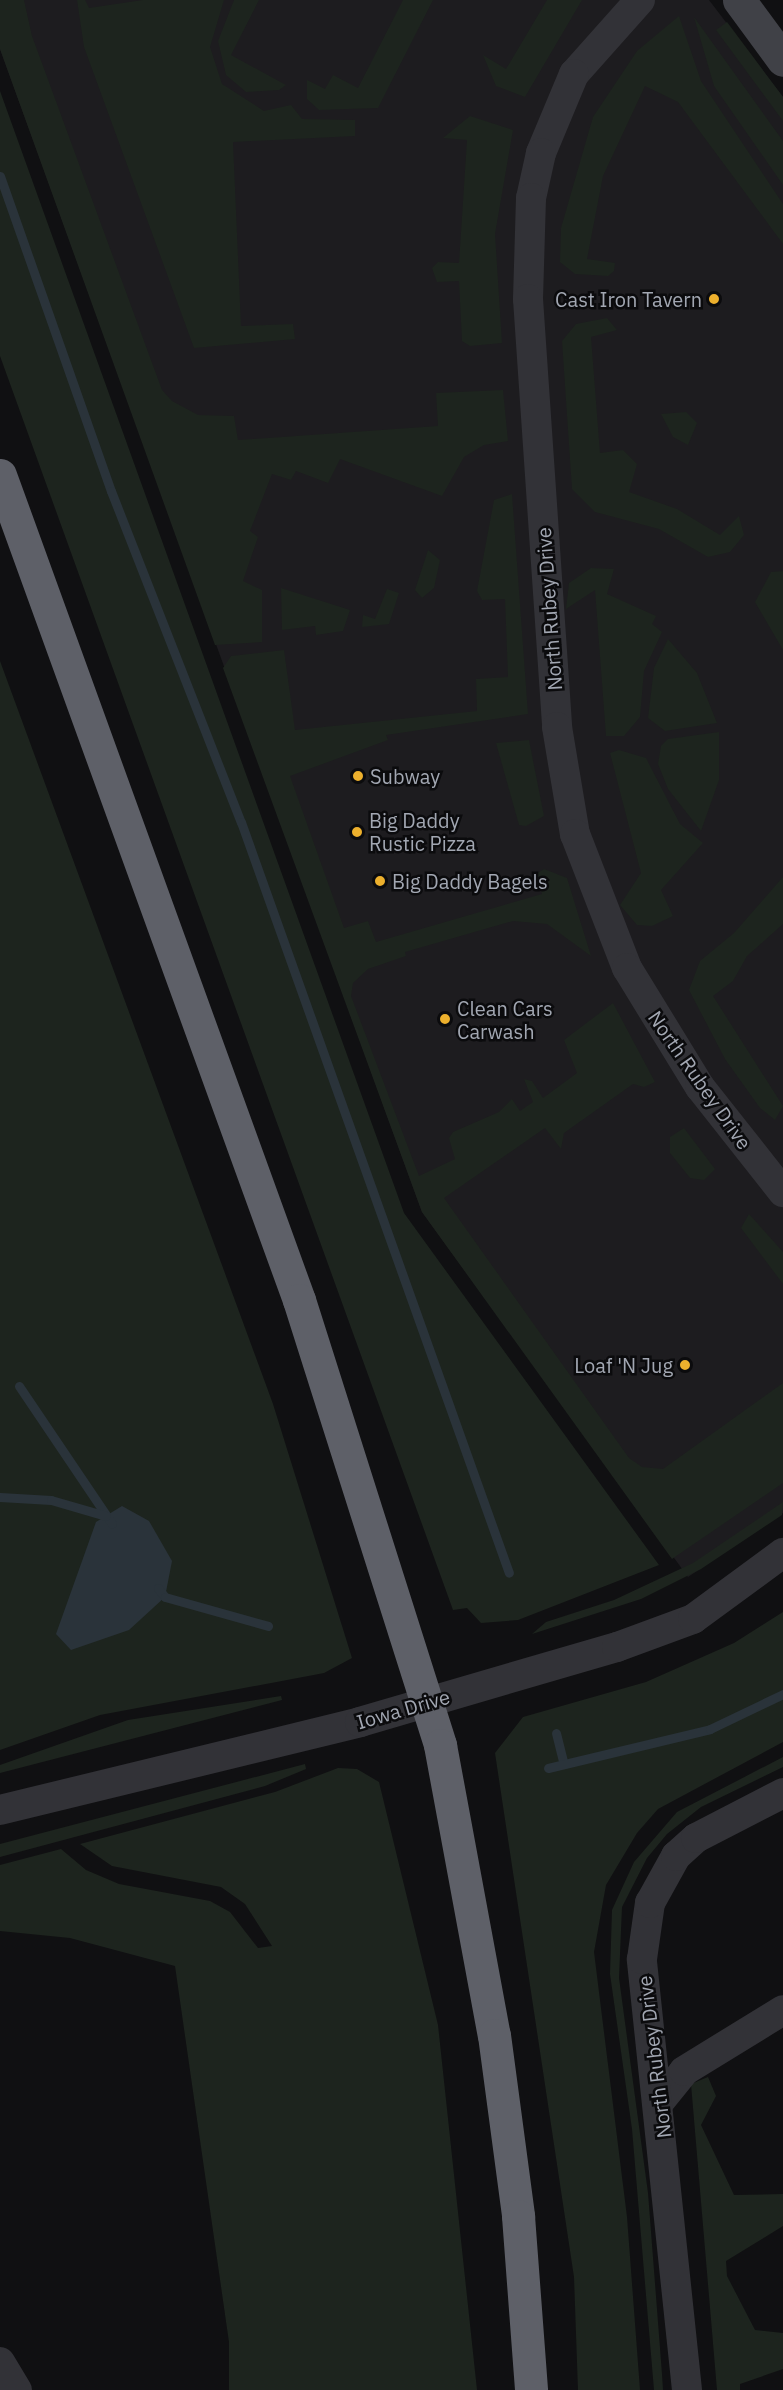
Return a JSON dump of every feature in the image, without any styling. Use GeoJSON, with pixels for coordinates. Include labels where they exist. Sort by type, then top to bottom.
{"type":"FeatureCollection","features":[{"type":"Feature","properties":{"kind":"highway"},"geometry":{"type":"LineString","coordinates":[[0,475],[299,1300],[440,1745],[494,2035],[518,2216],[531,2390]]}},
{"type":"Feature","properties":{"kind":"street","name":"North Rubey Drive"},"geometry":{"type":"LineString","coordinates":[[640,0],[573,74],[541,153],[531,198],[528,299],[557,727],[575,834],[627,968],[700,1088],[783,1192]]}},
{"type":"Feature","properties":{"kind":"street"},"geometry":{"type":"LineString","coordinates":[[739,0],[783,60]]}},
{"type":"Feature","properties":{"kind":"street","name":"Iowa Drive"},"geometry":{"type":"LineString","coordinates":[[0,1810],[426,1702],[617,1647],[693,1619],[783,1553]]}},
{"type":"Feature","properties":{"kind":"street","name":"North Rubey Drive"},"geometry":{"type":"LineString","coordinates":[[687,2390],[660,2101],[642,1959],[650,1903],[666,1871],[696,1838],[783,1793]]}},
{"type":"Feature","properties":{"kind":"street"},"geometry":{"type":"LineString","coordinates":[[660,2101],[684,2071],[783,2010]]}},
{"type":"Feature","properties":{"kind":"street"},"geometry":{"type":"LineString","coordinates":[[0,2362],[17,2390]]}},
{"type":"Feature","properties":{"kind":"shaded area"},"geometry":{"type":"Polygon","coordinates":[[[0,0],[709,0],[783,97],[783,1513],[688,1577],[422,1212],[0,49],[0,0]]]}},
{"type":"Feature","properties":{"kind":"shaded area"},"geometry":{"type":"Polygon","coordinates":[[[0,0],[24,0],[32,36],[162,390],[172,401],[198,415],[234,416],[238,440],[438,426],[436,393],[503,390],[508,441],[484,445],[464,457],[442,496],[340,459],[328,483],[296,471],[291,480],[272,474],[250,531],[258,537],[243,581],[262,590],[262,642],[215,645],[0,49],[0,0]]]}},
{"type":"Feature","properties":{"kind":"shaded area"},"geometry":{"type":"Polygon","coordinates":[[[77,0],[85,0],[89,8],[143,0],[224,0],[210,47],[222,84],[264,111],[291,105],[302,119],[355,120],[355,136],[233,142],[241,326],[293,324],[295,339],[194,348],[84,47],[77,0]]]}},
{"type":"Feature","properties":{"kind":"shaded area"},"geometry":{"type":"Polygon","coordinates":[[[234,0],[259,0],[231,55],[286,85],[279,90],[246,92],[226,75],[218,41],[234,0]]]}},
{"type":"Feature","properties":{"kind":"shaded area"},"geometry":{"type":"Polygon","coordinates":[[[403,0],[433,0],[378,108],[319,110],[307,99],[307,80],[325,89],[333,75],[358,88],[403,0]]]}},
{"type":"Feature","properties":{"kind":"shaded area"},"geometry":{"type":"Polygon","coordinates":[[[547,0],[582,0],[525,97],[496,86],[483,55],[506,69],[547,0]]]}},
{"type":"Feature","properties":{"kind":"shaded area"},"geometry":{"type":"Polygon","coordinates":[[[679,16],[701,81],[783,204],[783,244],[678,102],[645,86],[603,176],[587,259],[615,263],[614,271],[608,276],[575,274],[560,262],[561,228],[593,117],[637,51],[679,16]]]}},
{"type":"Feature","properties":{"kind":"shaded area"},"geometry":{"type":"Polygon","coordinates":[[[694,17],[783,141],[783,185],[714,86],[694,17]]]}},
{"type":"Feature","properties":{"kind":"shaded area"},"geometry":{"type":"Polygon","coordinates":[[[727,22],[783,97],[783,121],[716,30],[727,22]]]}},
{"type":"Feature","properties":{"kind":"shaded area"},"geometry":{"type":"Polygon","coordinates":[[[0,91],[404,1213],[659,1565],[518,1620],[481,1623],[467,1608],[453,1610],[0,356],[0,91]]]}},
{"type":"Feature","properties":{"kind":"shaded area"},"geometry":{"type":"Polygon","coordinates":[[[470,116],[513,130],[495,234],[502,343],[470,346],[462,341],[459,281],[437,282],[432,268],[438,262],[459,263],[467,140],[443,138],[470,116]]]}},
{"type":"Feature","properties":{"kind":"shaded area"},"geometry":{"type":"Polygon","coordinates":[[[607,318],[617,330],[591,337],[600,453],[623,450],[637,464],[629,492],[677,509],[720,535],[739,516],[744,535],[730,552],[708,557],[659,529],[595,512],[572,489],[562,341],[576,324],[607,318]]]}},
{"type":"Feature","properties":{"kind":"shaded area"},"geometry":{"type":"Polygon","coordinates":[[[686,412],[697,423],[688,445],[673,437],[661,414],[686,412]]]}},
{"type":"Feature","properties":{"kind":"shaded area"},"geometry":{"type":"Polygon","coordinates":[[[512,494],[528,714],[386,735],[388,740],[290,776],[344,928],[368,921],[376,942],[542,894],[536,874],[544,869],[567,878],[591,956],[547,924],[513,921],[405,952],[406,956],[368,969],[353,983],[351,996],[419,1176],[455,1159],[449,1138],[453,1132],[499,1112],[512,1099],[520,1111],[533,1102],[524,1079],[532,1081],[543,1098],[577,1073],[564,1040],[613,1003],[655,1082],[644,1087],[633,1084],[564,1133],[561,1149],[545,1128],[444,1198],[629,1458],[642,1467],[663,1469],[783,1383],[783,1483],[672,1559],[422,1212],[223,668],[231,656],[284,650],[295,730],[477,711],[476,679],[508,677],[505,599],[482,600],[477,591],[494,500],[512,494]]]}},
{"type":"Feature","properties":{"kind":"shaded area"},"geometry":{"type":"Polygon","coordinates":[[[428,550],[440,560],[434,588],[422,598],[415,590],[428,550]]]}},
{"type":"Feature","properties":{"kind":"shaded area"},"geometry":{"type":"Polygon","coordinates":[[[591,568],[614,569],[607,594],[656,616],[652,624],[662,632],[644,671],[640,717],[624,736],[606,736],[595,590],[566,609],[569,583],[591,568]]]}},
{"type":"Feature","properties":{"kind":"shaded area"},"geometry":{"type":"Polygon","coordinates":[[[783,571],[783,650],[755,602],[771,572],[783,571]]]}},
{"type":"Feature","properties":{"kind":"shaded area"},"geometry":{"type":"Polygon","coordinates":[[[281,588],[350,610],[343,631],[316,635],[315,626],[282,630],[281,588]]]}},
{"type":"Feature","properties":{"kind":"shaded area"},"geometry":{"type":"Polygon","coordinates":[[[387,589],[399,593],[389,624],[362,627],[363,615],[375,619],[387,589]]]}},
{"type":"Feature","properties":{"kind":"shaded area"},"geometry":{"type":"Polygon","coordinates":[[[668,639],[697,673],[717,723],[665,731],[648,718],[654,668],[668,639]]]}},
{"type":"Feature","properties":{"kind":"shaded area"},"geometry":{"type":"Polygon","coordinates":[[[0,661],[273,1404],[352,1658],[324,1673],[100,1715],[0,1750],[0,661]]]}},
{"type":"Feature","properties":{"kind":"shaded area"},"geometry":{"type":"Polygon","coordinates":[[[719,732],[719,780],[701,831],[668,789],[658,764],[661,746],[668,739],[719,732]]]}},
{"type":"Feature","properties":{"kind":"shaded area"},"geometry":{"type":"Polygon","coordinates":[[[529,740],[544,816],[526,826],[519,825],[496,743],[529,740]]]}},
{"type":"Feature","properties":{"kind":"shaded area"},"geometry":{"type":"Polygon","coordinates":[[[619,750],[646,758],[680,824],[703,843],[661,890],[673,916],[652,926],[637,925],[620,905],[641,873],[610,753],[619,750]]]}},
{"type":"Feature","properties":{"kind":"shaded area"},"geometry":{"type":"Polygon","coordinates":[[[783,877],[783,924],[747,956],[733,981],[713,996],[783,1106],[775,1120],[760,1108],[725,1059],[689,990],[700,961],[734,933],[783,877]]]}},
{"type":"Feature","properties":{"kind":"shaded area"},"geometry":{"type":"Polygon","coordinates":[[[684,1128],[715,1169],[704,1180],[690,1178],[670,1153],[670,1137],[684,1128]]]}},
{"type":"Feature","properties":{"kind":"shaded area"},"geometry":{"type":"Polygon","coordinates":[[[749,1214],[783,1252],[783,1284],[741,1228],[749,1214]]]}},
{"type":"Feature","properties":{"kind":"shaded area"},"geometry":{"type":"Polygon","coordinates":[[[783,1502],[782,1515],[701,1569],[641,1599],[532,1634],[546,1622],[614,1600],[693,1563],[783,1502]]]}},
{"type":"Feature","properties":{"kind":"shaded area"},"geometry":{"type":"Polygon","coordinates":[[[122,1506],[149,1521],[172,1561],[165,1597],[129,1630],[71,1650],[56,1634],[96,1522],[122,1506]]]}},
{"type":"Feature","properties":{"kind":"shaded area"},"geometry":{"type":"Polygon","coordinates":[[[783,1612],[783,1742],[658,1809],[637,1833],[606,1885],[594,1952],[627,2217],[640,2390],[578,2390],[574,2277],[495,1753],[523,1717],[646,1682],[734,1643],[783,1612]]]}},
{"type":"Feature","properties":{"kind":"shaded area"},"geometry":{"type":"Polygon","coordinates":[[[281,1696],[282,1700],[0,1773],[0,1765],[128,1720],[281,1696]]]}},
{"type":"Feature","properties":{"kind":"shaded area"},"geometry":{"type":"Polygon","coordinates":[[[783,1757],[783,1767],[701,1807],[667,1834],[647,1858],[622,1907],[619,1978],[648,2193],[662,2374],[663,2390],[654,2390],[632,2129],[610,1974],[612,1910],[634,1862],[677,1812],[783,1757]]]}},
{"type":"Feature","properties":{"kind":"shaded area"},"geometry":{"type":"Polygon","coordinates":[[[305,1764],[306,1769],[265,1786],[0,1857],[0,1844],[305,1764]]]}},
{"type":"Feature","properties":{"kind":"shaded area"},"geometry":{"type":"Polygon","coordinates":[[[338,1768],[357,1769],[379,1782],[438,2025],[477,2390],[229,2390],[229,2342],[175,1966],[70,1938],[0,1931],[0,1865],[61,1849],[86,1870],[119,1884],[210,1901],[230,1912],[258,1948],[272,1946],[245,1904],[221,1887],[112,1866],[80,1844],[275,1792],[338,1768]]]}},
{"type":"Feature","properties":{"kind":"shaded area"},"geometry":{"type":"Polygon","coordinates":[[[708,2077],[716,2096],[701,2125],[734,2195],[783,2194],[783,2226],[726,2261],[727,2276],[755,2330],[783,2333],[783,2369],[740,2384],[740,2390],[717,2390],[691,2084],[708,2077]]]}},
{"type":"Feature","properties":{"kind":"waterway"},"geometry":{"type":"LineString","coordinates":[[0,176],[111,491],[241,822],[509,1573]]}},
{"type":"Feature","properties":{"kind":"waterway"},"geometry":{"type":"LineString","coordinates":[[19,1386],[112,1524]]}},
{"type":"Feature","properties":{"kind":"waterway"},"geometry":{"type":"LineString","coordinates":[[0,1497],[51,1500],[106,1516]]}},
{"type":"Feature","properties":{"kind":"waterway"},"geometry":{"type":"LineString","coordinates":[[158,1588],[165,1597],[268,1626]]}},
{"type":"Feature","properties":{"kind":"waterway"},"geometry":{"type":"LineString","coordinates":[[548,1768],[710,1729],[783,1694]]}},
{"type":"Feature","properties":{"kind":"waterway"},"geometry":{"type":"LineString","coordinates":[[556,1733],[564,1764]]}},
{"type":"Feature","properties":{"kind":"place","name":"Cast Iron Tavern"},"geometry":{"type":"Point","coordinates":[714,299]}},
{"type":"Feature","properties":{"kind":"place","name":"Subway"},"geometry":{"type":"Point","coordinates":[358,776]}},
{"type":"Feature","properties":{"kind":"place","name":"Big Daddy Rustic Pizza"},"geometry":{"type":"Point","coordinates":[357,832]}},
{"type":"Feature","properties":{"kind":"place","name":"Big Daddy Bagels"},"geometry":{"type":"Point","coordinates":[380,881]}},
{"type":"Feature","properties":{"kind":"place","name":"Clean Cars Carwash"},"geometry":{"type":"Point","coordinates":[445,1019]}},
{"type":"Feature","properties":{"kind":"place","name":"Loaf 'N Jug"},"geometry":{"type":"Point","coordinates":[685,1365]}}]}
